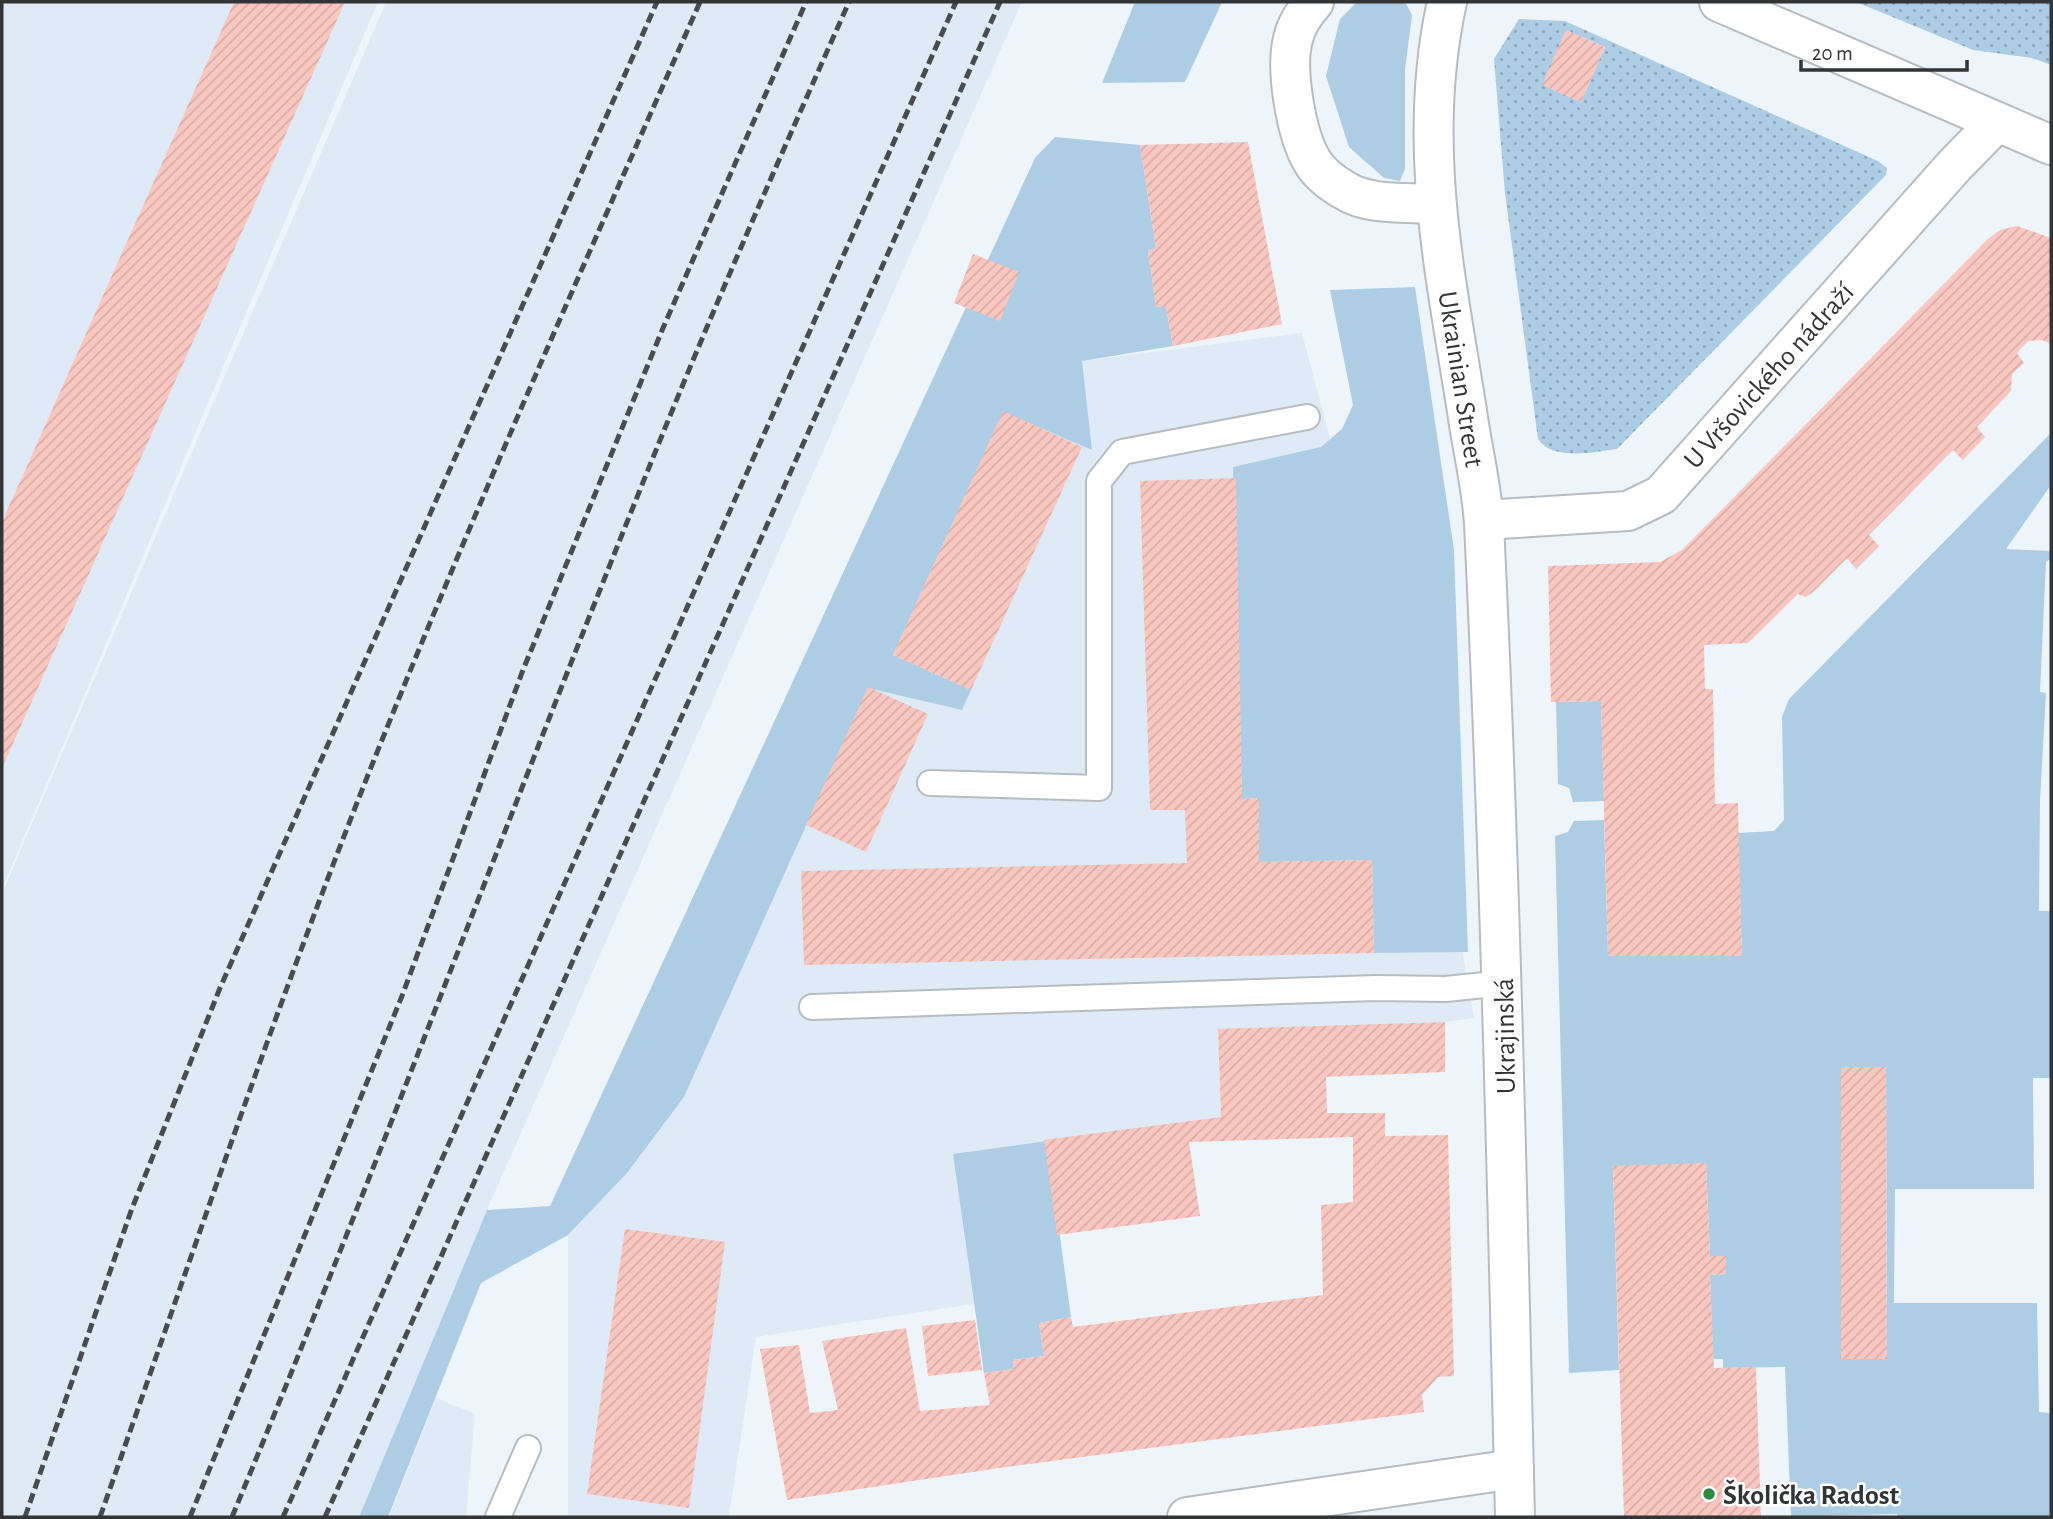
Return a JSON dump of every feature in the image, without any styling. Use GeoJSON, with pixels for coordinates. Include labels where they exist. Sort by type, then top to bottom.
{"type":"FeatureCollection","features":[{"type":"Feature","properties":{"kind":"street"},"geometry":{"type":"LineString","coordinates":[[1314,2],[1303,14],[1292,40],[1290,71],[1295,104],[1312,160],[1327,178],[1346,192],[1380,201],[1434,204]]}},
{"type":"Feature","properties":{"kind":"street","name":"Ukrainian Street"},"geometry":{"type":"LineString","coordinates":[[1447,2],[1437,63],[1433,137],[1434,204],[1484,520]]}},
{"type":"Feature","properties":{"kind":"street"},"geometry":{"type":"LineString","coordinates":[[1719,2],[2051,145]]}},
{"type":"Feature","properties":{"kind":"street","name":"U Vršovického nádraží"},"geometry":{"type":"LineString","coordinates":[[1484,520],[1628,510],[1661,495],[1946,175],[1997,122]]}},
{"type":"Feature","properties":{"kind":"street","name":"Ukrajinská"},"geometry":{"type":"LineString","coordinates":[[1484,520],[1503,983],[1515,1517]]}},
{"type":"Feature","properties":{"kind":"street"},"geometry":{"type":"LineString","coordinates":[[1187,1517],[1514,1469]]}},
{"type":"Feature","properties":{"kind":"lane"},"geometry":{"type":"LineString","coordinates":[[930,783],[1099,788],[1099,481],[1122,452],[1307,417]]}},
{"type":"Feature","properties":{"kind":"lane"},"geometry":{"type":"LineString","coordinates":[[812,1007],[1376,988],[1446,989],[1503,983]]}},
{"type":"Feature","properties":{"kind":"lane"},"geometry":{"type":"LineString","coordinates":[[498,1517],[528,1448]]}},
{"type":"Feature","properties":{"kind":"shaded area"},"geometry":{"type":"Polygon","coordinates":[[[2,2],[378,2],[2,889],[2,2]]]}},
{"type":"Feature","properties":{"kind":"shaded area"},"geometry":{"type":"Polygon","coordinates":[[[386,2],[1022,2],[487,1210],[359,1517],[2,1517],[2,893],[386,2]]]}},
{"type":"Feature","properties":{"kind":"shaded area"},"geometry":{"type":"Polygon","coordinates":[[[1135,2],[1222,2],[1185,82],[1102,83],[1135,2]]]}},
{"type":"Feature","properties":{"kind":"shaded area"},"geometry":{"type":"Polygon","coordinates":[[[1357,2],[1405,2],[1412,15],[1405,70],[1405,169],[1400,181],[1384,178],[1349,147],[1326,76],[1340,19],[1357,2]]]}},
{"type":"Feature","properties":{"kind":"shaded area"},"geometry":{"type":"Polygon","coordinates":[[[1856,2],[2051,2],[2051,65],[2032,58],[1973,50],[1856,2]]]}},
{"type":"Feature","properties":{"kind":"shaded area"},"geometry":{"type":"Polygon","coordinates":[[[1519,19],[1565,21],[1878,161],[1887,168],[1886,175],[1617,449],[1563,453],[1544,446],[1538,439],[1505,193],[1494,59],[1519,19]],[[1566,30],[1543,85],[1581,102],[1605,47],[1566,30]]]}},
{"type":"Feature","properties":{"kind":"shaded area"},"geometry":{"type":"Polygon","coordinates":[[[1055,137],[1140,145],[1156,248],[1148,251],[1156,306],[1166,307],[1173,346],[1082,361],[1092,450],[1003,412],[893,655],[971,690],[962,710],[868,688],[684,1097],[627,1173],[568,1235],[481,1283],[388,1517],[359,1517],[487,1210],[550,1206],[1035,158],[1055,137]]]}},
{"type":"Feature","properties":{"kind":"shaded area"},"geometry":{"type":"Polygon","coordinates":[[[1415,287],[1454,550],[1468,952],[1374,953],[1372,860],[1259,862],[1259,798],[1242,799],[1233,467],[1321,447],[1342,429],[1353,405],[1330,290],[1415,287]]]}},
{"type":"Feature","properties":{"kind":"shaded area"},"geometry":{"type":"Polygon","coordinates":[[[1302,333],[1456,914],[1474,1018],[1445,1022],[1218,1030],[1221,1117],[953,1154],[974,1304],[756,1337],[729,1516],[568,1517],[568,1235],[627,1173],[684,1097],[992,397],[1082,361],[1302,333]]]}},
{"type":"Feature","properties":{"kind":"shaded area"},"geometry":{"type":"Polygon","coordinates":[[[2051,433],[2051,485],[2006,549],[2051,551],[2051,559],[2046,562],[2040,692],[2046,693],[2040,801],[2039,911],[2051,911],[2051,1078],[2033,1078],[2034,1189],[1895,1189],[1894,1303],[2037,1303],[2039,1412],[2051,1413],[2051,1517],[1898,1517],[1897,1514],[1791,1517],[1785,1367],[1723,1368],[1723,1359],[1713,1359],[1710,1275],[1726,1274],[1726,1257],[1710,1256],[1706,1164],[1613,1167],[1619,1370],[1569,1373],[1555,836],[1568,832],[1574,821],[1604,820],[1608,955],[1742,956],[1738,833],[1774,831],[1784,820],[1782,717],[1789,699],[2051,433]],[[1841,1067],[1841,1359],[1887,1358],[1886,1067],[1841,1067]]]}},
{"type":"Feature","properties":{"kind":"shaded area"},"geometry":{"type":"Polygon","coordinates":[[[1601,701],[1604,801],[1573,802],[1569,788],[1558,784],[1556,702],[1601,701]]]}},
{"type":"Feature","properties":{"kind":"shaded area"},"geometry":{"type":"Polygon","coordinates":[[[1047,1141],[1071,1317],[1039,1323],[1044,1356],[1013,1360],[1014,1369],[984,1373],[953,1154],[1047,1141]]]}},
{"type":"Feature","properties":{"kind":"shaded area"},"geometry":{"type":"Polygon","coordinates":[[[436,1398],[475,1414],[466,1517],[389,1517],[436,1398]]]}},
{"type":"Feature","properties":{"kind":"building"},"geometry":{"type":"Polygon","coordinates":[[[234,2],[345,2],[2,768],[2,522],[234,2]]]}},
{"type":"Feature","properties":{"kind":"building"},"geometry":{"type":"Polygon","coordinates":[[[1566,30],[1605,47],[1581,102],[1542,85],[1566,30]]]}},
{"type":"Feature","properties":{"kind":"building"},"geometry":{"type":"Polygon","coordinates":[[[1248,142],[1282,324],[1173,346],[1166,307],[1156,307],[1148,251],[1156,248],[1140,145],[1248,142]]]}},
{"type":"Feature","properties":{"kind":"building"},"geometry":{"type":"Polygon","coordinates":[[[2017,226],[2051,238],[2051,344],[2042,340],[2028,341],[2017,353],[2024,363],[2012,374],[2011,391],[1977,427],[1985,437],[1963,460],[1953,450],[1869,535],[1879,546],[1856,569],[1847,558],[1812,593],[1805,597],[1798,594],[1748,643],[1704,645],[1705,689],[1713,689],[1715,804],[1738,803],[1742,956],[1608,956],[1601,701],[1551,702],[1548,566],[1660,562],[1682,550],[1988,239],[2000,230],[2017,226]]]}},
{"type":"Feature","properties":{"kind":"building"},"geometry":{"type":"Polygon","coordinates":[[[973,254],[1019,272],[1000,321],[954,303],[973,254]]]}},
{"type":"Feature","properties":{"kind":"building"},"geometry":{"type":"Polygon","coordinates":[[[1003,411],[1082,447],[971,690],[893,655],[1003,411]]]}},
{"type":"Feature","properties":{"kind":"building"},"geometry":{"type":"Polygon","coordinates":[[[1236,478],[1242,799],[1259,798],[1259,862],[1372,860],[1374,953],[804,965],[801,871],[1187,863],[1185,810],[1150,810],[1140,481],[1236,478]]]}},
{"type":"Feature","properties":{"kind":"building"},"geometry":{"type":"Polygon","coordinates":[[[868,687],[928,714],[866,852],[806,825],[868,687]]]}},
{"type":"Feature","properties":{"kind":"building"},"geometry":{"type":"Polygon","coordinates":[[[1445,1022],[1445,1072],[1326,1077],[1327,1113],[1385,1113],[1385,1136],[1448,1135],[1454,1376],[1438,1377],[1422,1395],[1424,1412],[999,1468],[787,1500],[760,1349],[799,1345],[810,1413],[838,1410],[822,1341],[906,1328],[920,1411],[990,1405],[984,1373],[1014,1369],[1013,1360],[1044,1356],[1039,1323],[1071,1317],[1073,1327],[1323,1295],[1321,1205],[1353,1202],[1353,1137],[1189,1142],[1200,1216],[1057,1235],[1044,1140],[1221,1117],[1218,1029],[1445,1022]]]}},
{"type":"Feature","properties":{"kind":"building"},"geometry":{"type":"Polygon","coordinates":[[[1841,1067],[1886,1067],[1887,1359],[1841,1359],[1841,1067]]]}},
{"type":"Feature","properties":{"kind":"building"},"geometry":{"type":"Polygon","coordinates":[[[1706,1163],[1710,1256],[1726,1256],[1726,1274],[1710,1275],[1714,1368],[1756,1367],[1761,1517],[1624,1517],[1613,1166],[1706,1163]]]}},
{"type":"Feature","properties":{"kind":"building"},"geometry":{"type":"Polygon","coordinates":[[[625,1229],[725,1242],[689,1508],[587,1494],[625,1229]]]}},
{"type":"Feature","properties":{"kind":"building"},"geometry":{"type":"Polygon","coordinates":[[[975,1320],[982,1370],[928,1376],[922,1326],[975,1320]]]}},
{"type":"Feature","properties":{"kind":"railway"},"geometry":{"type":"LineString","coordinates":[[25,1517],[131,1211],[220,988],[657,2]]}},
{"type":"Feature","properties":{"kind":"railway"},"geometry":{"type":"LineString","coordinates":[[100,1517],[261,1058],[364,785],[486,490],[700,2]]}},
{"type":"Feature","properties":{"kind":"railway"},"geometry":{"type":"LineString","coordinates":[[190,1517],[402,996],[523,670],[663,328],[806,2]]}},
{"type":"Feature","properties":{"kind":"railway"},"geometry":{"type":"LineString","coordinates":[[232,1517],[338,1257],[672,411],[849,2]]}},
{"type":"Feature","properties":{"kind":"railway"},"geometry":{"type":"LineString","coordinates":[[283,1517],[956,2]]}},
{"type":"Feature","properties":{"kind":"railway"},"geometry":{"type":"LineString","coordinates":[[325,1517],[1000,2]]}},
{"type":"Feature","properties":{"kind":"place","name":"Školička Radost"},"geometry":{"type":"Point","coordinates":[1709,1494]}}]}
